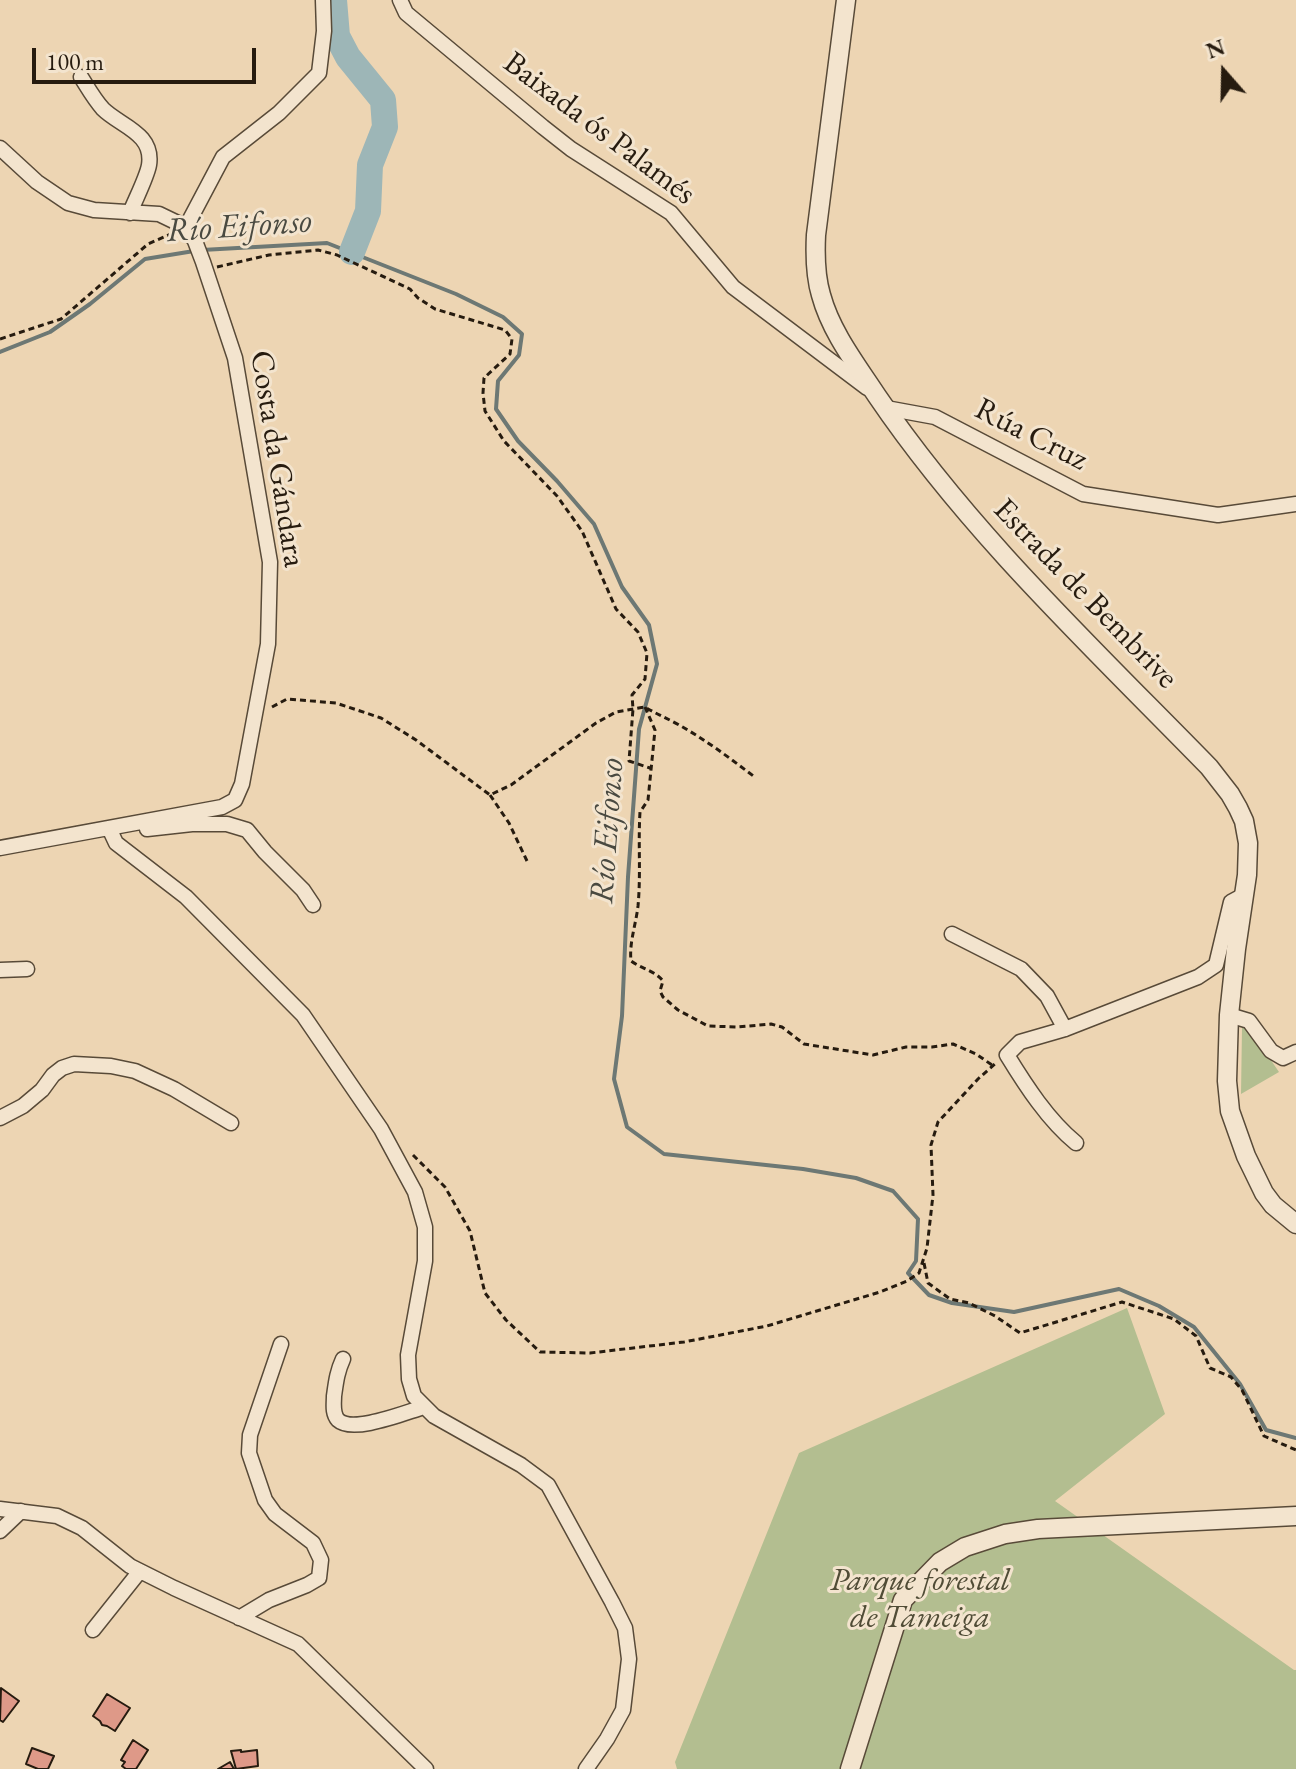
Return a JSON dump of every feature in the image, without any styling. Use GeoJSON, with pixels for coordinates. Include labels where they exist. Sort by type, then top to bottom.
{"type":"FeatureCollection","features":[{"type":"Feature","properties":{"kind":"street"},"geometry":{"type":"LineString","coordinates":[[0,148],[37,182],[68,203],[94,210],[159,214],[186,227],[223,157],[279,113],[319,73],[324,31],[323,0]]}},
{"type":"Feature","properties":{"kind":"street","name":"Baixada ós Palamés"},"geometry":{"type":"LineString","coordinates":[[400,0],[406,13],[543,127],[571,149],[671,213],[733,287],[881,401]]}},
{"type":"Feature","properties":{"kind":"street","name":"Estrada de Bembrive"},"geometry":{"type":"LineString","coordinates":[[846,0],[816,235],[815,268],[821,297],[852,357],[949,493],[1010,562],[1221,781],[1238,808],[1246,832],[1248,859],[1229,1015],[1227,1081],[1233,1120],[1246,1156],[1264,1193],[1296,1224]]}},
{"type":"Feature","properties":{"kind":"street"},"geometry":{"type":"LineString","coordinates":[[81,77],[105,111],[139,135],[147,149],[149,164],[130,213]]}},
{"type":"Feature","properties":{"kind":"street","name":"Costa da Gándara"},"geometry":{"type":"LineString","coordinates":[[0,848],[222,807],[235,800],[242,784],[268,644],[270,562],[235,358],[205,266],[186,227]]}},
{"type":"Feature","properties":{"kind":"street","name":"Rúa Cruz"},"geometry":{"type":"LineString","coordinates":[[881,401],[935,417],[1083,494],[1218,515],[1296,504]]}},
{"type":"Feature","properties":{"kind":"street"},"geometry":{"type":"LineString","coordinates":[[136,823],[149,830],[192,824],[227,824],[247,830],[303,890],[313,905]]}},
{"type":"Feature","properties":{"kind":"street"},"geometry":{"type":"LineString","coordinates":[[109,828],[116,843],[186,897],[303,1015],[381,1129],[415,1192],[425,1227],[425,1261],[408,1355],[409,1379],[414,1396],[434,1416],[521,1465],[548,1485],[625,1628],[629,1659],[623,1710],[586,1769]]}},
{"type":"Feature","properties":{"kind":"street"},"geometry":{"type":"LineString","coordinates":[[1076,1143],[1057,1128],[1007,1055],[1020,1042],[1065,1029],[1198,977],[1216,965],[1231,902],[1244,895]]}},
{"type":"Feature","properties":{"kind":"street"},"geometry":{"type":"LineString","coordinates":[[952,934],[1021,969],[1047,996],[1065,1029]]}},
{"type":"Feature","properties":{"kind":"street"},"geometry":{"type":"LineString","coordinates":[[0,970],[27,969]]}},
{"type":"Feature","properties":{"kind":"street"},"geometry":{"type":"LineString","coordinates":[[1229,1015],[1249,1021],[1271,1051],[1283,1058],[1296,1052]]}},
{"type":"Feature","properties":{"kind":"street"},"geometry":{"type":"LineString","coordinates":[[0,1118],[23,1106],[42,1090],[53,1075],[74,1064],[135,1071],[174,1089],[231,1123]]}},
{"type":"Feature","properties":{"kind":"street"},"geometry":{"type":"LineString","coordinates":[[239,1618],[269,1600],[319,1578],[321,1560],[313,1543],[275,1514],[265,1500],[249,1453],[250,1435],[281,1344]]}},
{"type":"Feature","properties":{"kind":"street"},"geometry":{"type":"LineString","coordinates":[[343,1359],[336,1375],[333,1411],[347,1425],[367,1424],[424,1407]]}},
{"type":"Feature","properties":{"kind":"street"},"geometry":{"type":"LineString","coordinates":[[0,1509],[57,1516],[82,1528],[130,1566],[298,1644],[426,1769]]}},
{"type":"Feature","properties":{"kind":"street"},"geometry":{"type":"LineString","coordinates":[[0,1531],[21,1511]]}},
{"type":"Feature","properties":{"kind":"street"},"geometry":{"type":"LineString","coordinates":[[850,1769],[903,1600],[940,1562],[965,1547],[1005,1534],[1038,1529],[1296,1516]]}},
{"type":"Feature","properties":{"kind":"street"},"geometry":{"type":"LineString","coordinates":[[93,1630],[140,1571]]}},
{"type":"Feature","properties":{"kind":"path"},"geometry":{"type":"LineString","coordinates":[[0,339],[61,319],[148,244],[186,227]]}},
{"type":"Feature","properties":{"kind":"path"},"geometry":{"type":"LineString","coordinates":[[205,266],[318,250],[337,255],[410,289],[435,309],[505,330],[512,339],[510,354],[484,378],[485,411],[504,441],[557,496],[582,531],[616,609],[638,632],[647,653],[645,679],[632,695],[629,761],[650,768]]}},
{"type":"Feature","properties":{"kind":"path"},"geometry":{"type":"LineString","coordinates":[[271,707],[287,699],[336,703],[381,718],[490,795],[509,823],[527,861]]}},
{"type":"Feature","properties":{"kind":"path"},"geometry":{"type":"LineString","coordinates":[[645,707],[655,730],[648,800],[640,812],[638,905],[629,950],[631,961],[657,973],[663,981],[660,991],[663,997],[678,1010],[708,1026],[771,1024],[782,1027],[804,1044],[873,1055],[906,1047],[953,1044],[992,1065]]}},
{"type":"Feature","properties":{"kind":"path"},"geometry":{"type":"LineString","coordinates":[[490,795],[511,785],[596,723],[616,712],[645,707],[724,753],[756,778]]}},
{"type":"Feature","properties":{"kind":"path"},"geometry":{"type":"LineString","coordinates":[[394,1152],[415,1156],[445,1187],[470,1231],[485,1293],[506,1320],[540,1352],[590,1353],[684,1342],[767,1326],[880,1292],[919,1273],[927,1248],[933,1195],[931,1145],[938,1122],[992,1065],[1007,1055]]}},
{"type":"Feature","properties":{"kind":"path"},"geometry":{"type":"LineString","coordinates":[[923,1258],[928,1283],[950,1299],[969,1303],[1020,1333],[1122,1302],[1174,1319],[1196,1336],[1210,1368],[1231,1377],[1242,1390],[1264,1436],[1296,1450]]}},
{"type":"Feature","properties":{"kind":"green space"},"geometry":{"type":"Polygon","coordinates":[[[1242,1028],[1249,1028],[1279,1072],[1241,1094],[1242,1028]]]}},
{"type":"Feature","properties":{"kind":"green space","name":"Parque forestal de Tameiga"},"geometry":{"type":"Polygon","coordinates":[[[1127,1308],[1165,1414],[1055,1501],[1296,1670],[1296,1769],[677,1769],[675,1762],[799,1453],[1127,1308]]]}},
{"type":"Feature","properties":{"kind":"building"},"geometry":{"type":"Polygon","coordinates":[[[1,1688],[19,1701],[3,1722],[0,1720],[1,1688]]]}},
{"type":"Feature","properties":{"kind":"building"},"geometry":{"type":"Polygon","coordinates":[[[107,1694],[130,1708],[115,1731],[93,1716],[107,1694]]]}},
{"type":"Feature","properties":{"kind":"building"},"geometry":{"type":"Polygon","coordinates":[[[133,1740],[148,1750],[136,1769],[126,1769],[122,1766],[125,1762],[121,1760],[133,1740]]]}},
{"type":"Feature","properties":{"kind":"building"},"geometry":{"type":"Polygon","coordinates":[[[32,1748],[54,1756],[48,1769],[26,1764],[32,1748]]]}},
{"type":"Feature","properties":{"kind":"building"},"geometry":{"type":"Polygon","coordinates":[[[257,1750],[258,1766],[236,1769],[231,1751],[257,1750]]]}},
{"type":"Feature","properties":{"kind":"building"},"geometry":{"type":"Polygon","coordinates":[[[230,1762],[234,1769],[218,1769],[230,1762]]]}},
{"type":"Feature","properties":{"kind":"waterway"},"geometry":{"type":"LineString","coordinates":[[334,0],[337,36],[348,57],[383,100],[385,127],[370,165],[368,211],[352,252]]}},
{"type":"Feature","properties":{"kind":"waterway","name":"Río Eifonso"},"geometry":{"type":"LineString","coordinates":[[202,250],[327,243],[456,294],[503,317],[522,334],[519,355],[498,381],[496,409],[518,441],[594,524],[622,587],[649,625],[657,664],[639,729],[622,1016],[614,1079],[627,1127],[664,1154],[803,1169],[856,1178],[893,1191],[918,1219],[916,1261],[908,1273],[929,1295],[952,1303],[1014,1312],[1119,1289],[1159,1306],[1194,1327],[1240,1384],[1266,1430],[1296,1438]]}},
{"type":"Feature","properties":{"kind":"waterway","name":"Río Eifonso"},"geometry":{"type":"LineString","coordinates":[[0,352],[50,332],[145,259],[194,251]]}}]}
